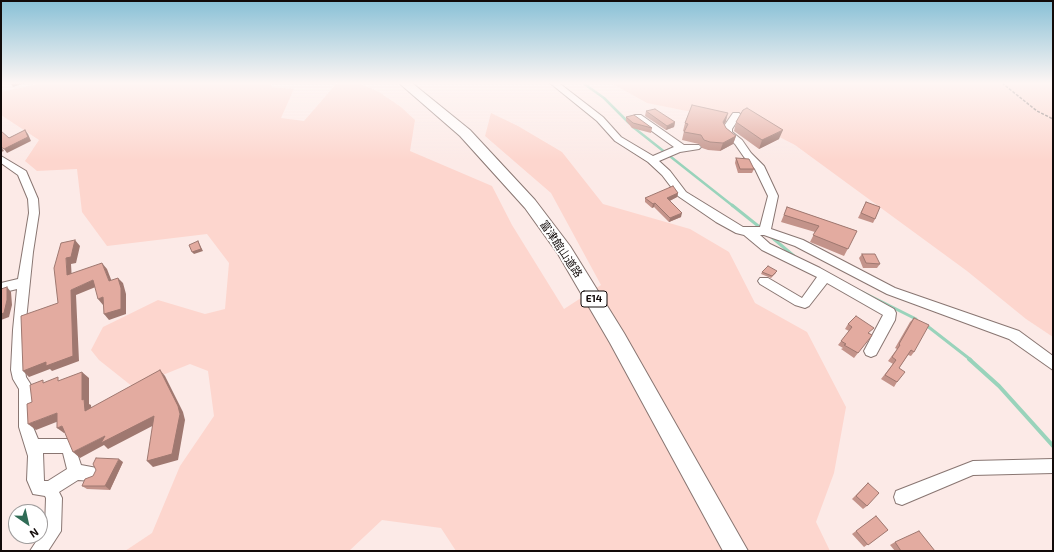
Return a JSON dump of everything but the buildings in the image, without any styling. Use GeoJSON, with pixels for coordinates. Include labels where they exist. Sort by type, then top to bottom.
{"type":"FeatureCollection","features":[{"type":"Feature","properties":{"kind":"highway","name":"富津館山道路"},"geometry":{"type":"LineString","coordinates":[[435,109],[460,129],[494,163],[530,204],[564,250],[617,338],[736,551]]}},
{"type":"Feature","properties":{"kind":"street"},"geometry":{"type":"LineString","coordinates":[[587,109],[600,119],[618,139],[652,160],[666,173],[682,194],[720,219],[740,230],[765,230],[799,243],[891,291],[1014,335],[1053,364]]}},
{"type":"Feature","properties":{"kind":"street"},"geometry":{"type":"LineString","coordinates":[[736,115],[727,129],[740,142],[747,155],[754,160],[760,168],[773,196],[765,230]]}},
{"type":"Feature","properties":{"kind":"street"},"geometry":{"type":"LineString","coordinates":[[638,118],[682,148]]}},
{"type":"Feature","properties":{"kind":"street"},"geometry":{"type":"LineString","coordinates":[[652,160],[682,148],[696,147]]}},
{"type":"Feature","properties":{"kind":"street"},"geometry":{"type":"LineString","coordinates":[[1,159],[22,173],[33,199],[34,213],[19,330],[18,370],[20,379],[26,388],[26,427],[36,456],[35,480],[39,488],[50,489],[76,472],[92,473]]}},
{"type":"Feature","properties":{"kind":"street"},"geometry":{"type":"LineString","coordinates":[[747,231],[766,247],[825,276],[890,313],[888,320],[870,351]]}},
{"type":"Feature","properties":{"kind":"street"},"geometry":{"type":"LineString","coordinates":[[764,281],[799,302],[805,303],[825,276]]}},
{"type":"Feature","properties":{"kind":"street"},"geometry":{"type":"LineString","coordinates":[[1,288],[24,284]]}},
{"type":"Feature","properties":{"kind":"street"},"geometry":{"type":"LineString","coordinates":[[32,446],[68,446],[76,472]]}},
{"type":"Feature","properties":{"kind":"street"},"geometry":{"type":"LineString","coordinates":[[902,497],[973,468],[1053,466]]}},
{"type":"Feature","properties":{"kind":"street"},"geometry":{"type":"LineString","coordinates":[[38,551],[53,531],[54,498],[50,489]]}},
{"type":"Feature","properties":{"kind":"path"},"geometry":{"type":"LineString","coordinates":[[1034,109],[1053,119]]}},
{"type":"Feature","properties":{"kind":"shaded area"},"geometry":{"type":"Polygon","coordinates":[[[1,109],[285,109],[281,118],[304,121],[315,109],[403,109],[415,120],[410,151],[492,186],[512,225],[564,309],[601,285],[551,193],[485,136],[491,113],[518,126],[562,152],[603,204],[690,229],[729,252],[755,303],[807,332],[846,407],[834,473],[816,522],[830,551],[456,551],[441,528],[382,520],[349,551],[125,551],[152,533],[180,466],[214,416],[208,371],[190,364],[133,387],[99,360],[91,350],[103,327],[158,300],[205,314],[225,309],[229,263],[207,234],[107,246],[82,212],[77,169],[37,171],[25,161],[39,140],[1,115],[1,109]]]}},
{"type":"Feature","properties":{"kind":"shaded area"},"geometry":{"type":"Polygon","coordinates":[[[676,109],[1053,109],[1053,337],[1026,319],[967,271],[795,145],[756,125],[676,109]]]}},
{"type":"Feature","properties":{"kind":"waterway"},"geometry":{"type":"LineString","coordinates":[[615,109],[629,123]]}},
{"type":"Feature","properties":{"kind":"waterway"},"geometry":{"type":"LineString","coordinates":[[633,127],[733,206]]}},
{"type":"Feature","properties":{"kind":"waterway"},"geometry":{"type":"LineString","coordinates":[[732,205],[762,229]]}},
{"type":"Feature","properties":{"kind":"waterway"},"geometry":{"type":"LineString","coordinates":[[769,235],[794,256]]}},
{"type":"Feature","properties":{"kind":"waterway"},"geometry":{"type":"LineString","coordinates":[[862,292],[916,319]]}},
{"type":"Feature","properties":{"kind":"waterway"},"geometry":{"type":"LineString","coordinates":[[926,325],[971,360]]}},
{"type":"Feature","properties":{"kind":"waterway"},"geometry":{"type":"LineString","coordinates":[[969,359],[999,386],[1053,446]]}}]}
